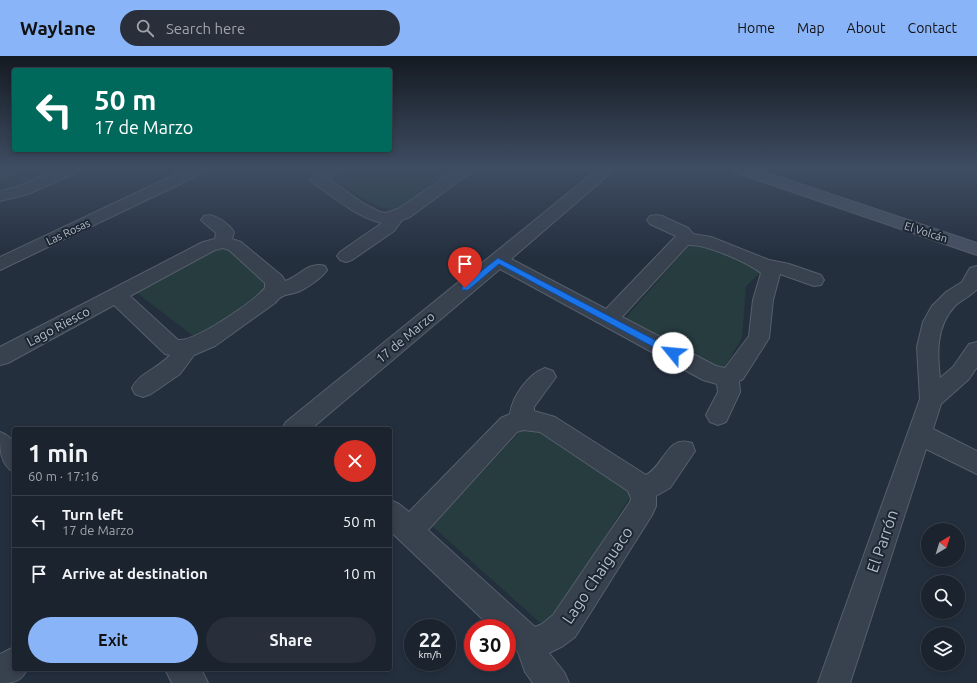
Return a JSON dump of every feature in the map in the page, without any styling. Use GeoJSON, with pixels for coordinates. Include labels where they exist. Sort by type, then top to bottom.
{"type":"FeatureCollection","features":[{"type":"Feature","properties":{"kind":"street","name":"Las Rosas"},"geometry":{"type":"LineString","coordinates":[[0,264],[140,198]]}},
{"type":"Feature","properties":{"kind":"street"},"geometry":{"type":"LineString","coordinates":[[346,198],[369,214],[383,218],[395,217]]}},
{"type":"Feature","properties":{"kind":"street"},"geometry":{"type":"LineString","coordinates":[[346,256],[388,227],[395,217],[424,198]]}},
{"type":"Feature","properties":{"kind":"street","name":"17 de Marzo"},"geometry":{"type":"LineString","coordinates":[[296,427],[573,198]]}},
{"type":"Feature","properties":{"kind":"street","name":"El Volcán"},"geometry":{"type":"LineString","coordinates":[[824,198],[977,249]]}},
{"type":"Feature","properties":{"kind":"street"},"geometry":{"type":"LineString","coordinates":[[210,220],[225,232],[223,242],[235,246],[275,281],[275,290]]}},
{"type":"Feature","properties":{"kind":"street"},"geometry":{"type":"LineString","coordinates":[[656,220],[682,232],[688,239]]}},
{"type":"Feature","properties":{"kind":"street"},"geometry":{"type":"LineString","coordinates":[[608,319],[679,243],[688,239],[705,241],[765,266],[782,268],[814,280]]}},
{"type":"Feature","properties":{"kind":"street","name":"Lago Riesco"},"geometry":{"type":"LineString","coordinates":[[0,357],[209,246],[223,242]]}},
{"type":"Feature","properties":{"kind":"street"},"geometry":{"type":"LineString","coordinates":[[498,260],[711,374],[726,377],[736,373],[759,338],[762,322],[763,300],[771,276],[770,271],[765,266]]}},
{"type":"Feature","properties":{"kind":"street"},"geometry":{"type":"LineString","coordinates":[[143,388],[172,368],[186,350],[208,340],[268,298],[275,290],[293,286],[318,270]]}},
{"type":"Feature","properties":{"kind":"street","name":"El Parrón"},"geometry":{"type":"LineString","coordinates":[[834,683],[931,399],[928,357],[930,329],[934,318],[946,302],[975,284]]}},
{"type":"Feature","properties":{"kind":"street"},"geometry":{"type":"LineString","coordinates":[[116,295],[174,348],[186,350]]}},
{"type":"Feature","properties":{"kind":"street"},"geometry":{"type":"LineString","coordinates":[[931,399],[961,373],[977,350]]}},
{"type":"Feature","properties":{"kind":"street"},"geometry":{"type":"LineString","coordinates":[[522,420],[523,404],[546,377]]}},
{"type":"Feature","properties":{"kind":"street"},"geometry":{"type":"LineString","coordinates":[[718,415],[729,392],[726,377]]}},
{"type":"Feature","properties":{"kind":"street"},"geometry":{"type":"LineString","coordinates":[[553,683],[536,661],[530,643],[400,522],[509,425],[522,420],[538,421],[547,424],[629,476],[642,490],[661,480],[683,451]]}},
{"type":"Feature","properties":{"kind":"street"},"geometry":{"type":"LineString","coordinates":[[919,434],[977,463]]}},
{"type":"Feature","properties":{"kind":"street"},"geometry":{"type":"LineString","coordinates":[[0,443],[12,458]]}},
{"type":"Feature","properties":{"kind":"street","name":"Lago Chaiguaco"},"geometry":{"type":"LineString","coordinates":[[530,643],[544,641],[554,636],[564,626],[643,506],[644,498],[642,490]]}},
{"type":"Feature","properties":{"kind":"street"},"geometry":{"type":"LineString","coordinates":[[0,674],[12,665]]}},
{"type":"Feature","properties":{"kind":"street"},"geometry":{"type":"LineString","coordinates":[[183,671],[192,683]]}},
{"type":"Feature","properties":{"kind":"green space"},"geometry":{"type":"Polygon","coordinates":[[[364,198],[415,198],[400,209],[383,208],[364,198]]]}},
{"type":"Feature","properties":{"kind":"green space"},"geometry":{"type":"Polygon","coordinates":[[[693,241],[763,270],[746,286],[742,338],[721,373],[622,322],[693,241]]]}},
{"type":"Feature","properties":{"kind":"green space"},"geometry":{"type":"Polygon","coordinates":[[[230,248],[270,283],[263,294],[196,338],[137,293],[215,250],[230,248]]]}},
{"type":"Feature","properties":{"kind":"green space"},"geometry":{"type":"Polygon","coordinates":[[[533,418],[637,486],[547,629],[432,526],[533,418]]]}},
{"type":"Feature","properties":{"kind":"route"},"geometry":{"type":"LineString","coordinates":[[465,288],[498,260],[673,353]]}}]}
